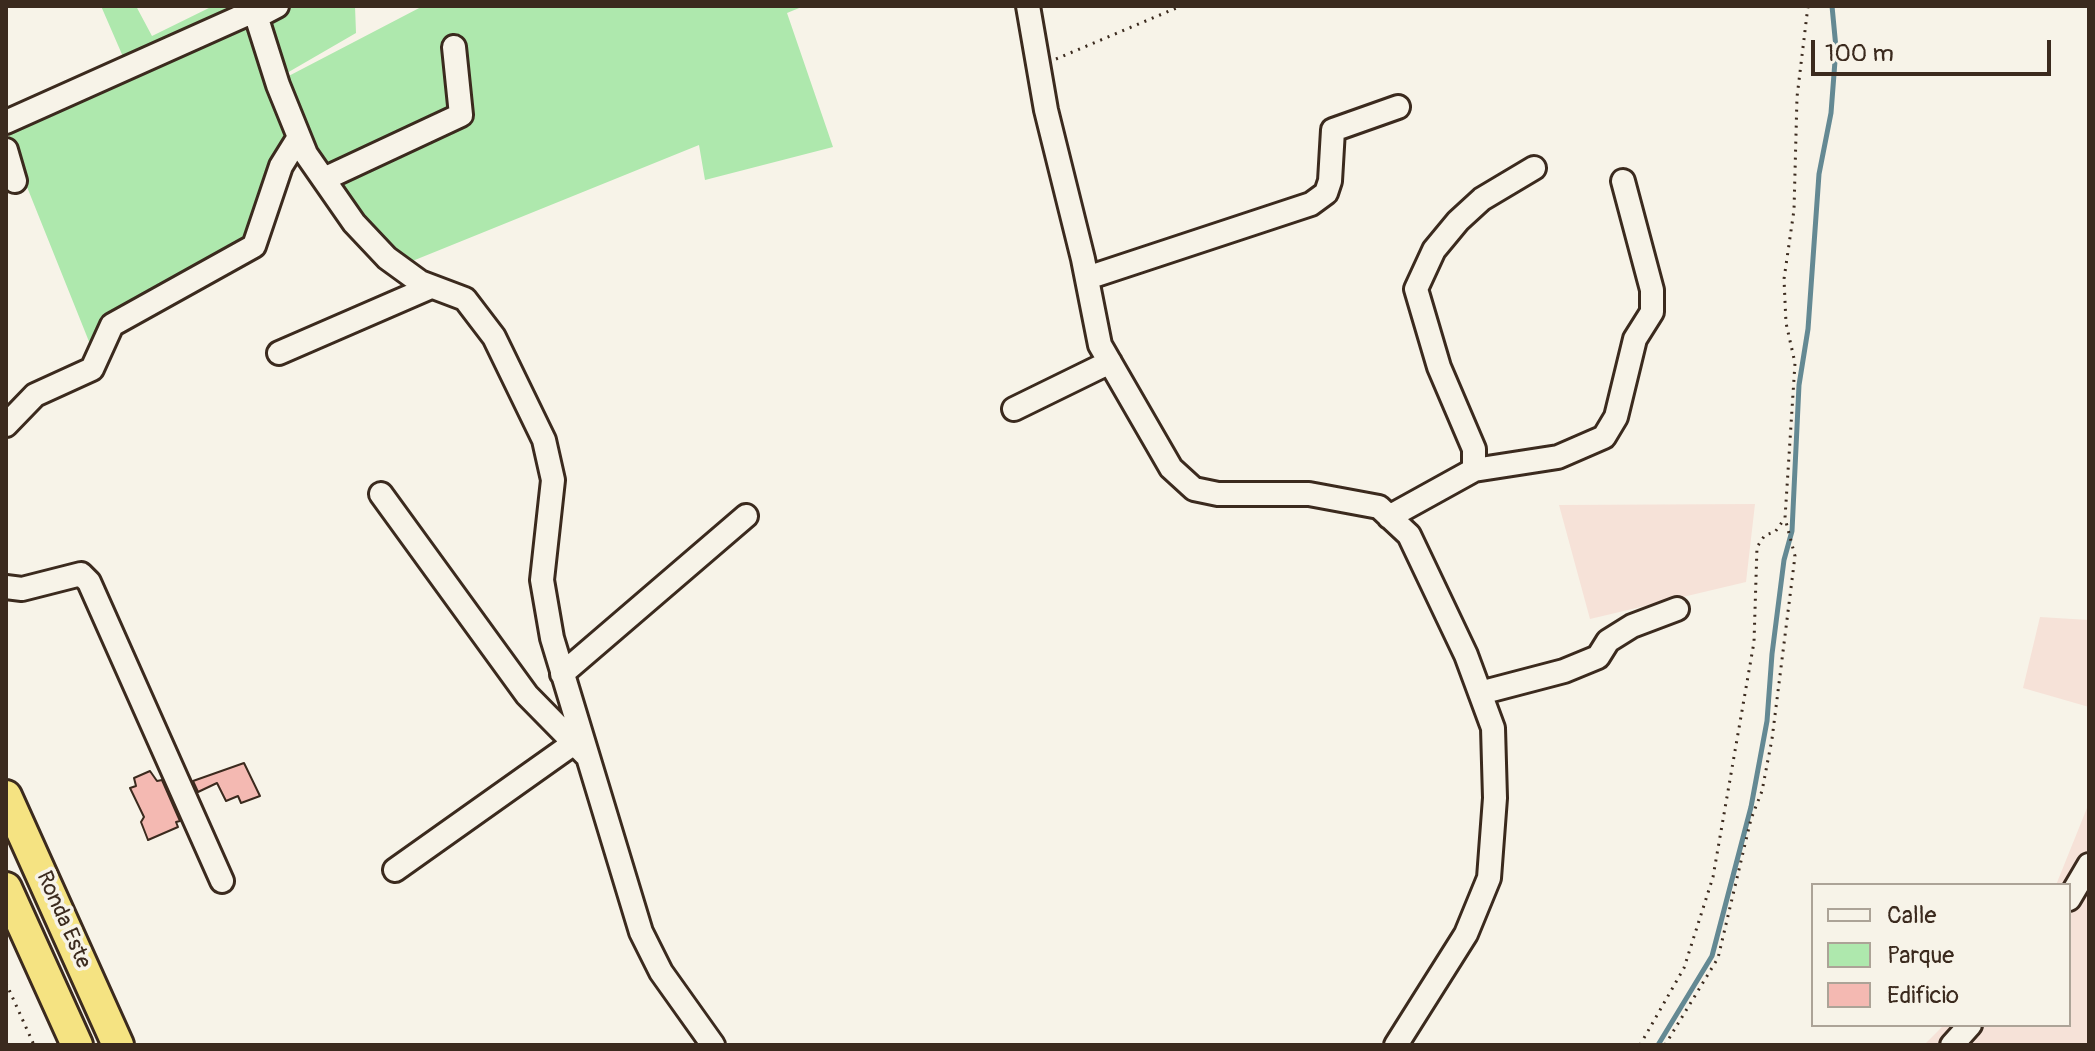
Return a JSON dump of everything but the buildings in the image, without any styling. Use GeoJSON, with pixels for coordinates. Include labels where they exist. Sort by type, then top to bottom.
{"type":"FeatureCollection","features":[{"type":"Feature","properties":{"kind":"highway","name":"Ronda Este"},"geometry":{"type":"LineString","coordinates":[[6,796],[118,1045]]}},
{"type":"Feature","properties":{"kind":"highway","name":"Ronda Este"},"geometry":{"type":"LineString","coordinates":[[6,888],[77,1045]]}},
{"type":"Feature","properties":{"kind":"street"},"geometry":{"type":"LineString","coordinates":[[6,122],[254,11],[277,6]]}},
{"type":"Feature","properties":{"kind":"street"},"geometry":{"type":"LineString","coordinates":[[1028,6],[1038,67],[1100,345],[1171,468],[1194,489],[1218,494],[1309,494],[1379,507],[1409,535],[1493,728],[1495,798],[1489,878],[1466,934],[1396,1045]]}},
{"type":"Feature","properties":{"kind":"street"},"geometry":{"type":"LineString","coordinates":[[254,11],[299,137],[324,179],[354,223],[387,258],[431,287],[465,299],[494,337],[544,440],[553,480],[542,580],[580,749],[641,932],[661,972],[713,1045]]}},
{"type":"Feature","properties":{"kind":"street"},"geometry":{"type":"LineString","coordinates":[[324,179],[461,115],[454,47]]}},
{"type":"Feature","properties":{"kind":"street"},"geometry":{"type":"LineString","coordinates":[[1087,278],[1311,204],[1326,193],[1330,181],[1333,130],[1398,107]]}},
{"type":"Feature","properties":{"kind":"street"},"geometry":{"type":"LineString","coordinates":[[6,425],[35,395],[92,369],[100,359],[112,325],[254,246],[281,166],[299,137]]}},
{"type":"Feature","properties":{"kind":"street"},"geometry":{"type":"LineString","coordinates":[[6,150],[15,181]]}},
{"type":"Feature","properties":{"kind":"street"},"geometry":{"type":"LineString","coordinates":[[1474,470],[1474,449],[1439,367],[1416,289],[1434,250],[1458,221],[1482,199],[1534,168]]}},
{"type":"Feature","properties":{"kind":"street"},"geometry":{"type":"LineString","coordinates":[[1389,517],[1474,470],[1558,457],[1604,437],[1616,417],[1635,339],[1652,312],[1652,290],[1623,181]]}},
{"type":"Feature","properties":{"kind":"street"},"geometry":{"type":"LineString","coordinates":[[279,353],[431,287]]}},
{"type":"Feature","properties":{"kind":"street"},"geometry":{"type":"LineString","coordinates":[[1014,409],[1110,362]]}},
{"type":"Feature","properties":{"kind":"street"},"geometry":{"type":"LineString","coordinates":[[381,494],[527,695],[580,749]]}},
{"type":"Feature","properties":{"kind":"street"},"geometry":{"type":"LineString","coordinates":[[562,674],[746,516]]}},
{"type":"Feature","properties":{"kind":"street"},"geometry":{"type":"LineString","coordinates":[[6,587],[22,589],[81,574],[89,582],[222,881]]}},
{"type":"Feature","properties":{"kind":"street"},"geometry":{"type":"LineString","coordinates":[[1480,693],[1564,671],[1598,657],[1608,641],[1632,626],[1677,609]]}},
{"type":"Feature","properties":{"kind":"street"},"geometry":{"type":"LineString","coordinates":[[395,870],[580,749]]}},
{"type":"Feature","properties":{"kind":"street"},"geometry":{"type":"LineString","coordinates":[[2071,896],[2088,875]]}},
{"type":"Feature","properties":{"kind":"street"},"geometry":{"type":"LineString","coordinates":[[1952,1045],[1968,1027]]}},
{"type":"Feature","properties":{"kind":"path"},"geometry":{"type":"LineString","coordinates":[[1038,67],[1181,6]]}},
{"type":"Feature","properties":{"kind":"path"},"geometry":{"type":"LineString","coordinates":[[1665,1045],[1718,958],[1751,819],[1762,791],[1795,556],[1785,518],[1795,363],[1786,323],[1784,279],[1794,210],[1797,97],[1808,6]]}},
{"type":"Feature","properties":{"kind":"path"},"geometry":{"type":"LineString","coordinates":[[1640,1045],[1684,968],[1713,877],[1754,642],[1757,547],[1785,518]]}},
{"type":"Feature","properties":{"kind":"path"},"geometry":{"type":"LineString","coordinates":[[6,983],[34,1045]]}},
{"type":"Feature","properties":{"kind":"shaded area"},"geometry":{"type":"Polygon","coordinates":[[[1755,504],[1746,582],[1590,619],[1559,505],[1755,504]]]}},
{"type":"Feature","properties":{"kind":"shaded area"},"geometry":{"type":"Polygon","coordinates":[[[2040,617],[2089,620],[2089,707],[2023,688],[2040,617]]]}},
{"type":"Feature","properties":{"kind":"shaded area"},"geometry":{"type":"Polygon","coordinates":[[[2089,803],[2089,1045],[1924,1045],[1942,1027],[2071,1027],[2071,883],[2057,883],[2089,803]]]}},
{"type":"Feature","properties":{"kind":"green space"},"geometry":{"type":"Polygon","coordinates":[[[101,6],[136,6],[152,36],[213,6],[242,6],[124,59],[101,6]]]}},
{"type":"Feature","properties":{"kind":"green space"},"geometry":{"type":"Polygon","coordinates":[[[282,6],[355,6],[356,33],[280,77],[268,14],[282,6]]]}},
{"type":"Feature","properties":{"kind":"green space"},"geometry":{"type":"Polygon","coordinates":[[[423,6],[804,6],[787,13],[833,147],[705,180],[699,145],[405,264],[330,179],[281,80],[423,6]]]}},
{"type":"Feature","properties":{"kind":"green space"},"geometry":{"type":"Polygon","coordinates":[[[254,11],[295,126],[246,242],[108,320],[94,354],[9,142],[9,121],[254,11]]]}},
{"type":"Feature","properties":{"kind":"waterway"},"geometry":{"type":"LineString","coordinates":[[1658,1045],[1712,956],[1751,807],[1767,721],[1784,560],[1792,531],[1799,385],[1808,329],[1819,174],[1831,113],[1836,48],[1832,6]]}}]}
